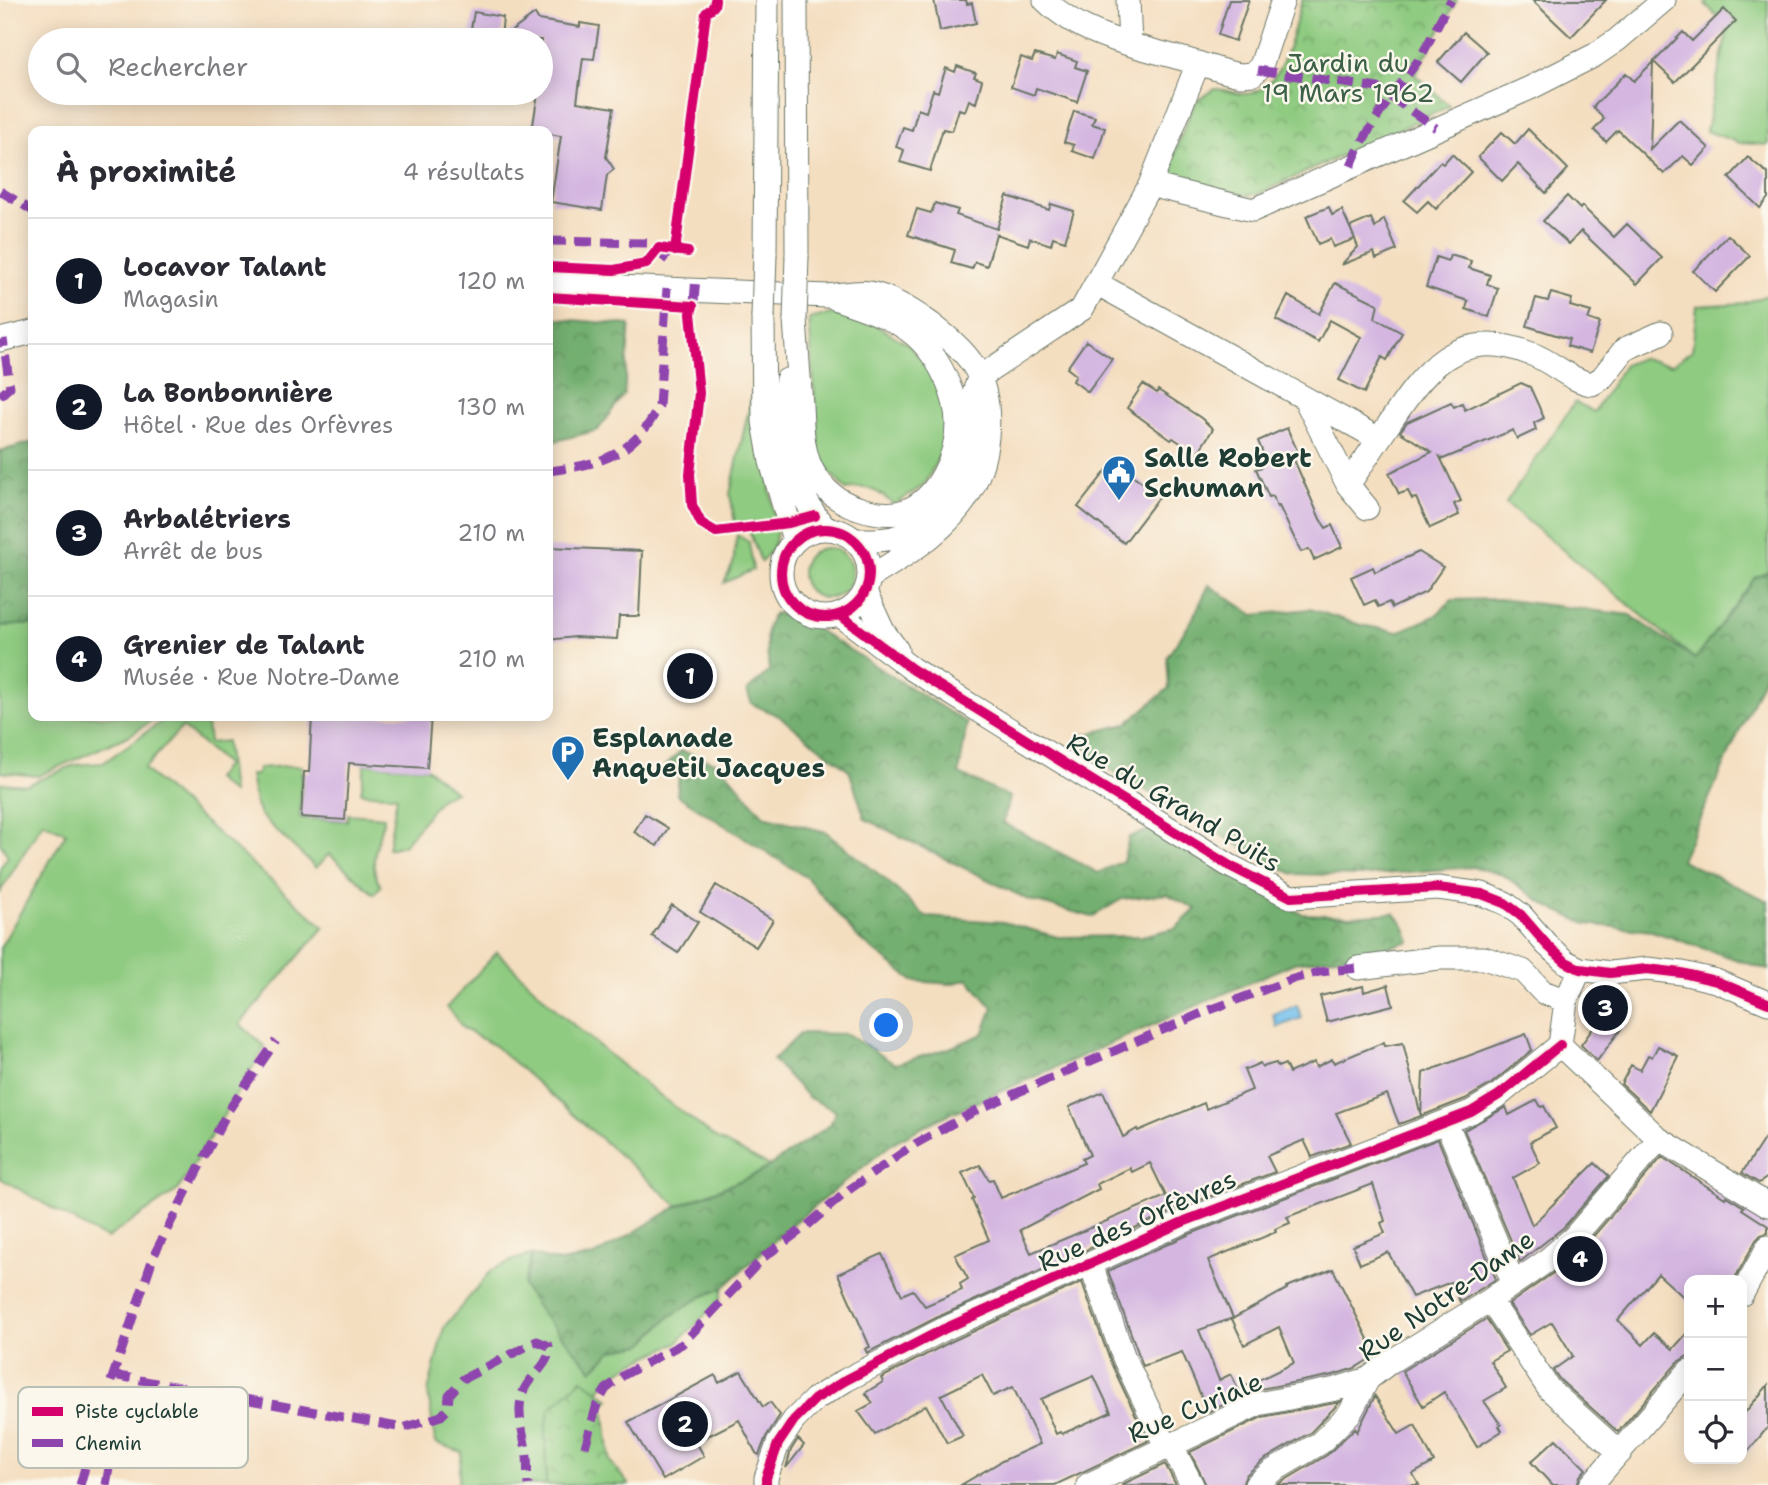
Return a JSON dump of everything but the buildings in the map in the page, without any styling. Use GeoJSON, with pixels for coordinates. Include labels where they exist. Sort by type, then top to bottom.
{"type":"FeatureCollection","features":[{"type":"Feature","properties":{"kind":"street"},"geometry":{"type":"LineString","coordinates":[[767,0],[764,422],[771,462],[794,540]]}},
{"type":"Feature","properties":{"kind":"street"},"geometry":{"type":"LineString","coordinates":[[796,0],[795,320],[803,435],[813,470],[824,487],[844,503],[868,511],[897,513],[910,509],[923,500],[936,484],[953,450],[957,424],[949,389],[932,354],[917,337],[882,316]]}},
{"type":"Feature","properties":{"kind":"street"},"geometry":{"type":"LineString","coordinates":[[1045,0],[1084,28],[1234,74],[1247,75],[1258,70],[1267,52],[1283,0]]}},
{"type":"Feature","properties":{"kind":"street"},"geometry":{"type":"LineString","coordinates":[[1128,0],[1130,44]]}},
{"type":"Feature","properties":{"kind":"street"},"geometry":{"type":"LineString","coordinates":[[1150,185],[1253,210],[1541,82],[1595,55],[1664,0]]}},
{"type":"Feature","properties":{"kind":"street"},"geometry":{"type":"LineString","coordinates":[[855,540],[889,539],[908,532],[922,523],[947,498],[961,475],[970,452],[972,402],[974,388],[980,377],[1082,309],[1150,185],[1198,63]]}},
{"type":"Feature","properties":{"kind":"street"},"geometry":{"type":"LineString","coordinates":[[553,284],[827,296],[866,292],[886,298],[920,316],[961,350],[980,377],[988,419],[984,459],[971,491],[954,515],[936,533],[867,584]]}},
{"type":"Feature","properties":{"kind":"street"},"geometry":{"type":"LineString","coordinates":[[1098,284],[1378,439]]}},
{"type":"Feature","properties":{"kind":"street"},"geometry":{"type":"LineString","coordinates":[[827,296],[919,330],[958,364],[980,377]]}},
{"type":"Feature","properties":{"kind":"street"},"geometry":{"type":"LineString","coordinates":[[795,320],[786,385],[787,442],[808,506],[825,528]]}},
{"type":"Feature","properties":{"kind":"street"},"geometry":{"type":"LineString","coordinates":[[0,340],[28,333]]}},
{"type":"Feature","properties":{"kind":"street"},"geometry":{"type":"LineString","coordinates":[[1348,485],[1418,383],[1456,351],[1478,345],[1507,346],[1546,360],[1577,380],[1592,384],[1602,378],[1625,349],[1661,333]]}},
{"type":"Feature","properties":{"kind":"street"},"geometry":{"type":"LineString","coordinates":[[1305,399],[1348,485],[1367,508]]}},
{"type":"Feature","properties":{"kind":"street"},"geometry":{"type":"LineString","coordinates":[[825,528],[836,530],[855,540],[869,563],[867,584],[859,602],[840,615],[826,617],[811,615],[788,598],[782,584],[781,563],[794,540],[814,530],[825,528]]}},
{"type":"Feature","properties":{"kind":"street","name":"Rue du Grand Puits"},"geometry":{"type":"LineString","coordinates":[[867,584],[883,631],[912,670]]}},
{"type":"Feature","properties":{"kind":"street","name":"Rue du Grand Puits"},"geometry":{"type":"LineString","coordinates":[[840,615],[912,670],[1230,866],[1291,897],[1438,888],[1482,894],[1513,909],[1566,962],[1580,969]]}},
{"type":"Feature","properties":{"kind":"street"},"geometry":{"type":"LineString","coordinates":[[1358,968],[1439,958],[1484,958],[1523,971],[1543,992],[1566,1001]]}},
{"type":"Feature","properties":{"kind":"street"},"geometry":{"type":"LineString","coordinates":[[1768,1003],[1716,981],[1682,972],[1647,970],[1610,973],[1580,969],[1566,1001],[1560,1045],[1659,1139],[1768,1205]]}},
{"type":"Feature","properties":{"kind":"street","name":"Rue des Orfèvres"},"geometry":{"type":"LineString","coordinates":[[766,1482],[778,1444],[794,1420],[815,1399],[846,1380],[944,1329],[1185,1221],[1471,1112],[1499,1095],[1560,1045]]}},
{"type":"Feature","properties":{"kind":"street"},"geometry":{"type":"LineString","coordinates":[[1446,1122],[1513,1282]]}},
{"type":"Feature","properties":{"kind":"street","name":"Rue Notre-Dame"},"geometry":{"type":"LineString","coordinates":[[1256,1485],[1271,1472],[1320,1443],[1350,1413],[1368,1379],[1390,1362],[1490,1300],[1545,1262],[1574,1237],[1659,1139]]}},
{"type":"Feature","properties":{"kind":"street"},"geometry":{"type":"LineString","coordinates":[[1747,1285],[1768,1247]]}},
{"type":"Feature","properties":{"kind":"street"},"geometry":{"type":"LineString","coordinates":[[1091,1265],[1124,1358],[1192,1485]]}},
{"type":"Feature","properties":{"kind":"street"},"geometry":{"type":"LineString","coordinates":[[1490,1300],[1549,1389],[1620,1453]]}},
{"type":"Feature","properties":{"kind":"street"},"geometry":{"type":"LineString","coordinates":[[1591,1485],[1684,1377]]}},
{"type":"Feature","properties":{"kind":"street","name":"Rue Curiale"},"geometry":{"type":"LineString","coordinates":[[1088,1485],[1258,1404],[1336,1389],[1368,1379]]}},
{"type":"Feature","properties":{"kind":"green space","name":"Jardin du 19 Mars 1962"},"geometry":{"type":"Polygon","coordinates":[[[1302,0],[1457,0],[1415,75],[1450,106],[1258,194],[1245,195],[1177,182],[1170,172],[1170,163],[1198,100],[1214,89],[1246,94],[1259,90],[1270,82],[1285,57],[1302,0]]]}},
{"type":"Feature","properties":{"kind":"green space"},"geometry":{"type":"Polygon","coordinates":[[[1708,0],[1768,0],[1768,145],[1740,143],[1706,131],[1728,27],[1705,4],[1708,0]]]}},
{"type":"Feature","properties":{"kind":"green space"},"geometry":{"type":"Polygon","coordinates":[[[1768,295],[1768,572],[1755,578],[1695,659],[1506,503],[1575,402],[1594,412],[1624,365],[1641,358],[1672,365],[1692,350],[1697,306],[1744,303],[1768,295]]]}},
{"type":"Feature","properties":{"kind":"green space"},"geometry":{"type":"Polygon","coordinates":[[[835,313],[869,321],[909,345],[937,378],[945,416],[944,448],[924,485],[894,505],[884,496],[866,488],[846,490],[819,456],[809,319],[835,313]]]}},
{"type":"Feature","properties":{"kind":"green space"},"geometry":{"type":"Polygon","coordinates":[[[553,318],[630,325],[624,394],[598,430],[553,442],[553,318]]]}},
{"type":"Feature","properties":{"kind":"green space"},"geometry":{"type":"Polygon","coordinates":[[[754,385],[775,521],[735,524],[730,494],[754,385]]]}},
{"type":"Feature","properties":{"kind":"green space"},"geometry":{"type":"Polygon","coordinates":[[[28,443],[28,624],[0,626],[0,451],[28,443]]]}},
{"type":"Feature","properties":{"kind":"green space"},"geometry":{"type":"Polygon","coordinates":[[[752,529],[776,529],[773,547],[761,562],[750,533],[752,529]]]}},
{"type":"Feature","properties":{"kind":"green space"},"geometry":{"type":"Polygon","coordinates":[[[737,535],[749,542],[753,570],[724,583],[733,564],[737,535]]]}},
{"type":"Feature","properties":{"kind":"green space"},"geometry":{"type":"Polygon","coordinates":[[[827,548],[845,555],[852,573],[845,591],[827,598],[809,591],[802,573],[809,555],[827,548]]]}},
{"type":"Feature","properties":{"kind":"green space"},"geometry":{"type":"Polygon","coordinates":[[[1768,572],[1768,668],[1681,860],[1768,901],[1768,970],[1652,931],[1586,924],[1547,906],[1503,875],[1474,867],[1358,876],[1293,874],[1241,847],[1091,758],[1080,736],[1126,724],[1169,688],[1167,657],[1192,620],[1209,585],[1254,615],[1310,609],[1361,625],[1398,632],[1435,616],[1452,600],[1499,599],[1630,615],[1695,659],[1755,578],[1768,572]]]}},
{"type":"Feature","properties":{"kind":"green space"},"geometry":{"type":"Polygon","coordinates":[[[775,613],[803,621],[967,723],[959,774],[1010,797],[1003,823],[1098,873],[1123,861],[1129,837],[1156,828],[1302,914],[1350,916],[1394,913],[1403,923],[1410,941],[1371,952],[1294,963],[938,1119],[894,1142],[794,1223],[723,1288],[701,1297],[669,1317],[642,1345],[613,1350],[592,1370],[542,1314],[523,1286],[532,1255],[560,1262],[594,1256],[678,1206],[759,1173],[830,1125],[836,1111],[809,1098],[773,1060],[801,1033],[847,1034],[895,1064],[947,1049],[983,1034],[993,1008],[968,979],[951,984],[913,981],[856,936],[807,878],[677,795],[679,776],[664,767],[681,751],[719,763],[764,816],[826,832],[886,880],[926,917],[1003,922],[1058,937],[1142,936],[1176,928],[1196,909],[1167,894],[1122,899],[1092,917],[1029,900],[865,819],[849,770],[779,716],[752,704],[747,691],[769,671],[767,633],[775,613]]]}},
{"type":"Feature","properties":{"kind":"green space"},"geometry":{"type":"Polygon","coordinates":[[[28,624],[28,721],[151,721],[130,735],[38,776],[0,772],[0,626],[28,624]]]}},
{"type":"Feature","properties":{"kind":"green space"},"geometry":{"type":"Polygon","coordinates":[[[162,721],[207,721],[209,743],[226,741],[232,793],[215,779],[226,764],[182,727],[144,769],[324,927],[240,1024],[265,1047],[178,1190],[107,1238],[0,1178],[0,948],[66,833],[43,822],[0,892],[0,868],[8,856],[0,843],[0,783],[27,785],[74,765],[103,763],[162,721]]]}},
{"type":"Feature","properties":{"kind":"green space"},"geometry":{"type":"Polygon","coordinates":[[[365,764],[427,768],[455,792],[441,798],[404,845],[388,849],[397,796],[361,793],[365,764]]]}},
{"type":"Feature","properties":{"kind":"green space"},"geometry":{"type":"Polygon","coordinates":[[[302,766],[300,818],[347,821],[348,814],[384,817],[374,861],[374,870],[381,886],[374,894],[329,854],[316,868],[260,815],[250,775],[257,775],[258,768],[302,766]]]}},
{"type":"Feature","properties":{"kind":"green space"},"geometry":{"type":"Polygon","coordinates":[[[497,952],[563,1016],[635,1076],[717,1139],[769,1166],[759,1173],[678,1206],[495,1046],[464,1029],[447,1007],[497,952]]]}},
{"type":"Feature","properties":{"kind":"green space"},"geometry":{"type":"Polygon","coordinates":[[[532,1255],[523,1286],[613,1350],[642,1345],[669,1317],[701,1297],[723,1288],[720,1300],[677,1343],[633,1363],[607,1379],[594,1397],[579,1485],[458,1485],[462,1452],[435,1443],[428,1392],[444,1327],[492,1270],[532,1255]]]}},
{"type":"Feature","properties":{"kind":"green space"},"geometry":{"type":"Polygon","coordinates":[[[582,1379],[609,1399],[604,1406],[610,1461],[629,1485],[546,1485],[545,1436],[549,1410],[582,1379]]]}},
{"type":"Feature","properties":{"kind":"water"},"geometry":{"type":"Polygon","coordinates":[[[1297,1005],[1302,1018],[1277,1027],[1273,1014],[1297,1005]]]}},
{"type":"Feature","properties":{"kind":"marked path"},"geometry":{"type":"LineString","coordinates":[[1351,166],[1372,125],[1422,55],[1451,0]]}},
{"type":"Feature","properties":{"kind":"marked path"},"geometry":{"type":"LineString","coordinates":[[1258,70],[1378,88],[1436,128]]}},
{"type":"Feature","properties":{"kind":"marked path"},"geometry":{"type":"LineString","coordinates":[[0,191],[28,208]]}},
{"type":"Feature","properties":{"kind":"marked path"},"geometry":{"type":"LineString","coordinates":[[553,241],[647,243],[673,264]]}},
{"type":"Feature","properties":{"kind":"marked path"},"geometry":{"type":"LineString","coordinates":[[694,302],[696,276]]}},
{"type":"Feature","properties":{"kind":"marked path"},"geometry":{"type":"LineString","coordinates":[[553,470],[583,465],[614,455],[627,447],[649,423],[659,406],[667,288]]}},
{"type":"Feature","properties":{"kind":"marked path"},"geometry":{"type":"LineString","coordinates":[[0,396],[10,387],[3,339]]}},
{"type":"Feature","properties":{"kind":"marked path"},"geometry":{"type":"LineString","coordinates":[[585,1447],[597,1404],[606,1389],[624,1375],[682,1344],[764,1257],[808,1225],[850,1189],[915,1144],[979,1109],[1207,1011],[1293,979],[1319,972],[1358,968]]}},
{"type":"Feature","properties":{"kind":"marked path"},"geometry":{"type":"LineString","coordinates":[[109,1387],[154,1255],[228,1111],[276,1041]]}},
{"type":"Feature","properties":{"kind":"marked path"},"geometry":{"type":"LineString","coordinates":[[248,1400],[403,1428],[441,1416],[448,1409],[449,1395],[463,1379],[537,1341],[549,1346],[549,1353],[526,1386],[520,1408],[528,1485]]}},
{"type":"Feature","properties":{"kind":"marked path"},"geometry":{"type":"LineString","coordinates":[[113,1375],[179,1387]]}},
{"type":"Feature","properties":{"kind":"marked path"},"geometry":{"type":"LineString","coordinates":[[80,1485],[85,1468]]}},
{"type":"Feature","properties":{"kind":"marked path"},"geometry":{"type":"LineString","coordinates":[[106,1485],[109,1468]]}},
{"type":"Feature","properties":{"kind":"cycle path"},"geometry":{"type":"LineString","coordinates":[[675,251],[706,13],[714,6],[715,0]]}},
{"type":"Feature","properties":{"kind":"cycle path"},"geometry":{"type":"LineString","coordinates":[[553,267],[614,270],[646,264],[659,248],[688,252]]}},
{"type":"Feature","properties":{"kind":"cycle path"},"geometry":{"type":"LineString","coordinates":[[553,297],[693,306],[691,313],[699,393],[690,474],[692,505],[701,523],[716,532],[789,523],[815,516]]}},
{"type":"Feature","properties":{"kind":"cycle path"},"geometry":{"type":"LineString","coordinates":[[825,529],[850,536],[862,548],[869,573],[862,598],[850,610],[825,617],[800,610],[788,598],[781,573],[788,548],[800,536],[825,529]]}},
{"type":"Feature","properties":{"kind":"cycle path"},"geometry":{"type":"LineString","coordinates":[[840,615],[912,669],[1230,866],[1291,897],[1438,888],[1482,894],[1505,903],[1521,915],[1547,945],[1566,962],[1580,969],[1610,973],[1647,969],[1682,973],[1716,981],[1768,1003]]}},
{"type":"Feature","properties":{"kind":"cycle path"},"geometry":{"type":"LineString","coordinates":[[766,1485],[778,1444],[794,1420],[815,1399],[846,1380],[944,1329],[1185,1221],[1471,1112],[1499,1095],[1560,1045]]}},
{"type":"Feature","properties":{"kind":"place","name":"Salle Robert Schuman"},"geometry":{"type":"Point","coordinates":[1119,502]}},
{"type":"Feature","properties":{"kind":"place","name":"Locavor Talant"},"geometry":{"type":"Point","coordinates":[690,676]}},
{"type":"Feature","properties":{"kind":"place","name":"Esplanade Anquetil Jacques"},"geometry":{"type":"Point","coordinates":[568,782]}},
{"type":"Feature","properties":{"kind":"place","name":"Arbalétriers"},"geometry":{"type":"Point","coordinates":[1605,1008]}},
{"type":"Feature","properties":{"kind":"place","name":"Grenier de Talant"},"geometry":{"type":"Point","coordinates":[1580,1259]}},
{"type":"Feature","properties":{"kind":"place","name":"La Bonbonnière"},"geometry":{"type":"Point","coordinates":[685,1424]}}]}
